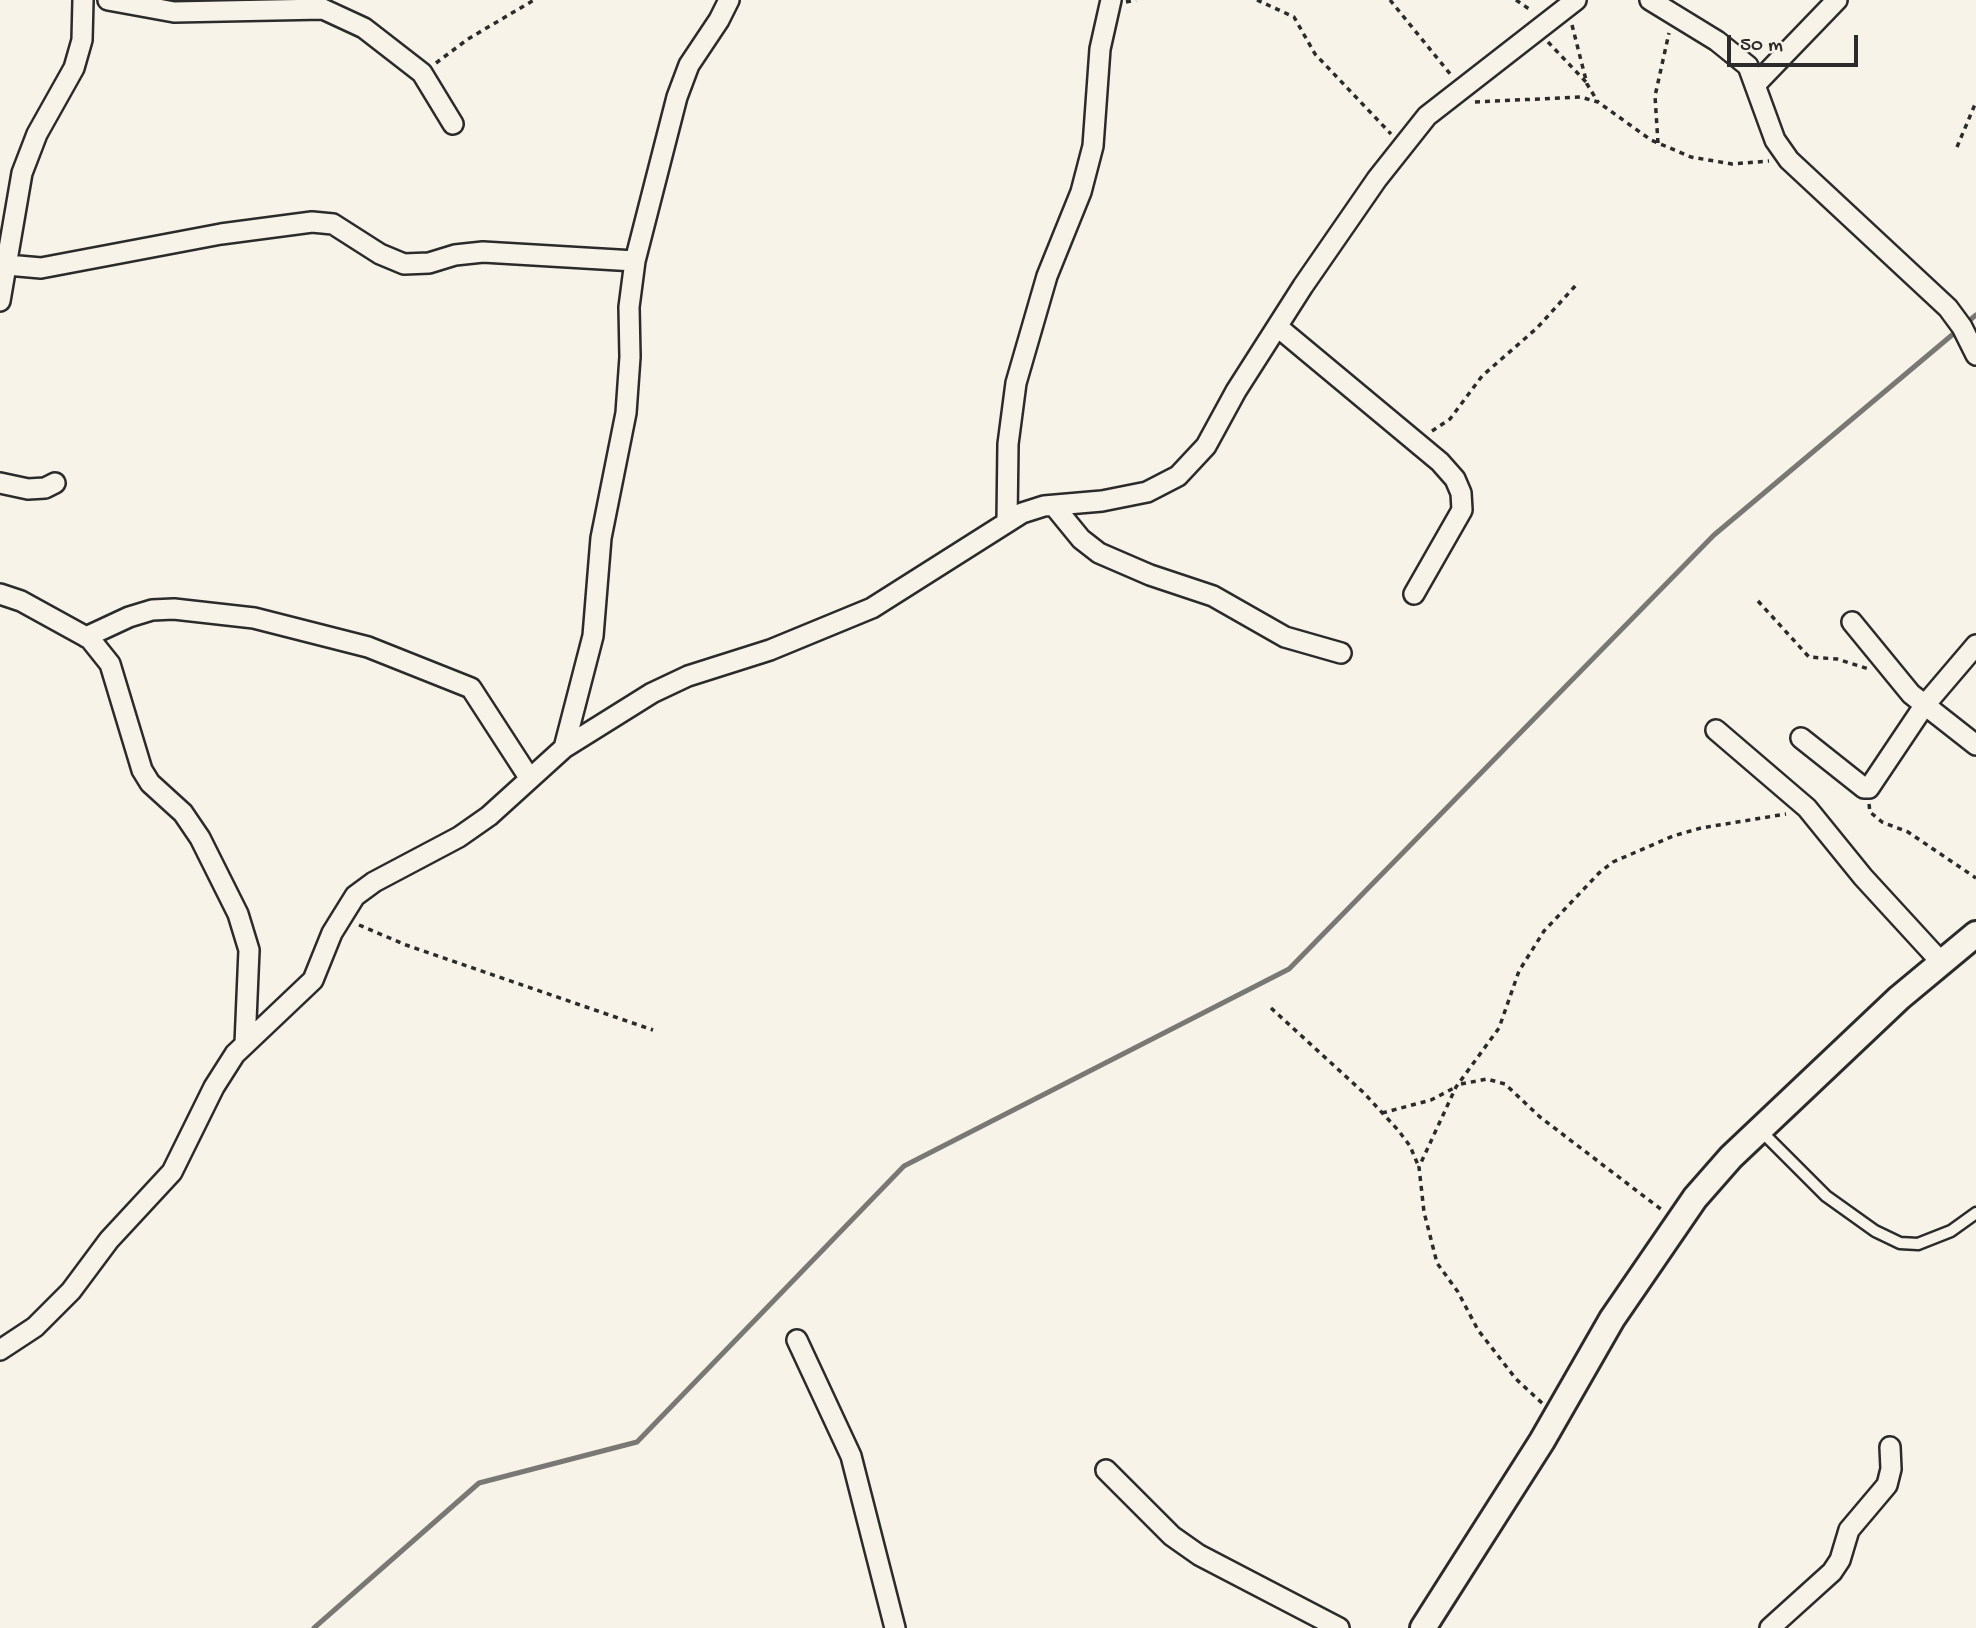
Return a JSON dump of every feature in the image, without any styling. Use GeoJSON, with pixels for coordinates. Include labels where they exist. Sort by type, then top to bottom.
{"type":"FeatureCollection","features":[{"type":"Feature","properties":{"kind":"street"},"geometry":{"type":"LineString","coordinates":[[0,301],[22,173],[37,134],[74,68],[82,40],[83,0]]}},
{"type":"Feature","properties":{"kind":"street"},"geometry":{"type":"LineString","coordinates":[[108,0],[174,12],[323,9],[364,28],[422,73],[453,124]]}},
{"type":"Feature","properties":{"kind":"street"},"geometry":{"type":"LineString","coordinates":[[564,748],[593,636],[601,538],[625,413],[630,357],[629,307],[635,261],[689,65],[729,0]]}},
{"type":"Feature","properties":{"kind":"street"},"geometry":{"type":"LineString","coordinates":[[1007,522],[1008,444],[1016,383],[1047,276],[1081,192],[1093,146],[1100,49],[1111,0]]}},
{"type":"Feature","properties":{"kind":"street"},"geometry":{"type":"LineString","coordinates":[[1650,0],[1717,41],[1748,66],[1757,83],[1775,140],[1789,160],[1948,308],[1962,327],[1976,355]]}},
{"type":"Feature","properties":{"kind":"street"},"geometry":{"type":"LineString","coordinates":[[1757,83],[1837,0]]}},
{"type":"Feature","properties":{"kind":"street"},"geometry":{"type":"LineString","coordinates":[[0,1350],[36,1327],[71,1291],[109,1240],[172,1172],[214,1087],[245,1044],[313,980],[341,917],[355,896],[374,882],[459,837],[489,816],[564,748],[652,693],[688,676],[770,650],[872,608],[1007,522],[1036,508],[1102,501],[1147,492],[1178,476],[1206,446],[1236,391],[1279,328],[1303,286],[1427,117],[1461,88],[1572,5]]}},
{"type":"Feature","properties":{"kind":"street"},"geometry":{"type":"LineString","coordinates":[[7,264],[41,268],[221,234],[312,222],[333,224],[380,254],[404,264],[429,263],[455,255],[482,252],[635,261]]}},
{"type":"Feature","properties":{"kind":"street"},"geometry":{"type":"LineString","coordinates":[[1279,328],[1455,479],[1461,492],[1462,510],[1413,594]]}},
{"type":"Feature","properties":{"kind":"street"},"geometry":{"type":"LineString","coordinates":[[0,483],[28,489],[45,488],[55,483]]}},
{"type":"Feature","properties":{"kind":"street"},"geometry":{"type":"LineString","coordinates":[[1054,506],[1081,539],[1099,553],[1150,575],[1213,597],[1285,638],[1341,653]]}},
{"type":"Feature","properties":{"kind":"street"},"geometry":{"type":"LineString","coordinates":[[0,594],[21,601],[86,637],[103,652],[110,664],[142,770],[150,783],[183,813],[200,838],[238,914],[248,950],[245,1044]]}},
{"type":"Feature","properties":{"kind":"street"},"geometry":{"type":"LineString","coordinates":[[86,637],[140,614],[174,609],[254,618],[368,647],[471,688],[530,779]]}},
{"type":"Feature","properties":{"kind":"street"},"geometry":{"type":"LineString","coordinates":[[1852,622],[1895,676],[1924,706],[1976,745]]}},
{"type":"Feature","properties":{"kind":"street"},"geometry":{"type":"LineString","coordinates":[[1801,738],[1864,788],[1869,788],[1924,706],[1976,645]]}},
{"type":"Feature","properties":{"kind":"street"},"geometry":{"type":"LineString","coordinates":[[1716,730],[1810,811],[1863,877],[1941,961]]}},
{"type":"Feature","properties":{"kind":"street"},"geometry":{"type":"LineString","coordinates":[[1423,1628],[1556,1417],[1612,1319],[1678,1220],[1731,1157],[1941,961],[1976,934]]}},
{"type":"Feature","properties":{"kind":"street"},"geometry":{"type":"LineString","coordinates":[[797,1340],[851,1456],[895,1628]]}},
{"type":"Feature","properties":{"kind":"street"},"geometry":{"type":"LineString","coordinates":[[1770,1628],[1832,1572],[1840,1560],[1849,1530],[1887,1485],[1891,1469],[1890,1447]]}},
{"type":"Feature","properties":{"kind":"street"},"geometry":{"type":"LineString","coordinates":[[1106,1471],[1172,1536],[1199,1556],[1339,1628]]}},
{"type":"Feature","properties":{"kind":"lane"},"geometry":{"type":"LineString","coordinates":[[1760,1130],[1826,1196],[1875,1231],[1900,1243],[1918,1244],[1951,1231],[1976,1213]]}},
{"type":"Feature","properties":{"kind":"path"},"geometry":{"type":"LineString","coordinates":[[422,73],[468,39],[534,0]]}},
{"type":"Feature","properties":{"kind":"path"},"geometry":{"type":"LineString","coordinates":[[1257,0],[1294,17],[1315,54],[1403,147]]}},
{"type":"Feature","properties":{"kind":"path"},"geometry":{"type":"LineString","coordinates":[[1390,0],[1461,88]]}},
{"type":"Feature","properties":{"kind":"path"},"geometry":{"type":"LineString","coordinates":[[1572,5],[1587,84]]}},
{"type":"Feature","properties":{"kind":"path"},"geometry":{"type":"LineString","coordinates":[[1658,143],[1654,96],[1673,14]]}},
{"type":"Feature","properties":{"kind":"path"},"geometry":{"type":"LineString","coordinates":[[1537,31],[1587,84],[1598,102]]}},
{"type":"Feature","properties":{"kind":"path"},"geometry":{"type":"LineString","coordinates":[[1441,104],[1580,97],[1598,102],[1658,143],[1690,157],[1732,164],[1789,160]]}},
{"type":"Feature","properties":{"kind":"path"},"geometry":{"type":"LineString","coordinates":[[1957,147],[1976,102]]}},
{"type":"Feature","properties":{"kind":"path"},"geometry":{"type":"LineString","coordinates":[[1415,442],[1450,419],[1475,383],[1537,328],[1577,284]]}},
{"type":"Feature","properties":{"kind":"path"},"geometry":{"type":"LineString","coordinates":[[1758,601],[1809,657],[1837,659],[1895,676]]}},
{"type":"Feature","properties":{"kind":"path"},"geometry":{"type":"LineString","coordinates":[[1864,788],[1875,817],[1937,849],[1976,878]]}},
{"type":"Feature","properties":{"kind":"path"},"geometry":{"type":"LineString","coordinates":[[1419,1167],[1456,1087],[1499,1028],[1519,971],[1544,931],[1613,862],[1701,828],[1810,811]]}},
{"type":"Feature","properties":{"kind":"path"},"geometry":{"type":"LineString","coordinates":[[341,917],[406,945],[653,1030]]}},
{"type":"Feature","properties":{"kind":"path"},"geometry":{"type":"LineString","coordinates":[[1271,1008],[1382,1113],[1410,1146],[1419,1167],[1424,1212],[1437,1263],[1458,1292],[1478,1330],[1516,1379],[1556,1417]]}},
{"type":"Feature","properties":{"kind":"path"},"geometry":{"type":"LineString","coordinates":[[1382,1113],[1431,1100],[1473,1080],[1498,1080],[1540,1117],[1646,1199],[1678,1220]]}},
{"type":"Feature","properties":{"kind":"waterway"},"geometry":{"type":"LineString","coordinates":[[1965,324],[1976,315]]}},
{"type":"Feature","properties":{"kind":"waterway"},"geometry":{"type":"LineString","coordinates":[[314,1628],[479,1483],[637,1442],[904,1166],[1289,969],[1714,535],[1958,330]]}}]}
